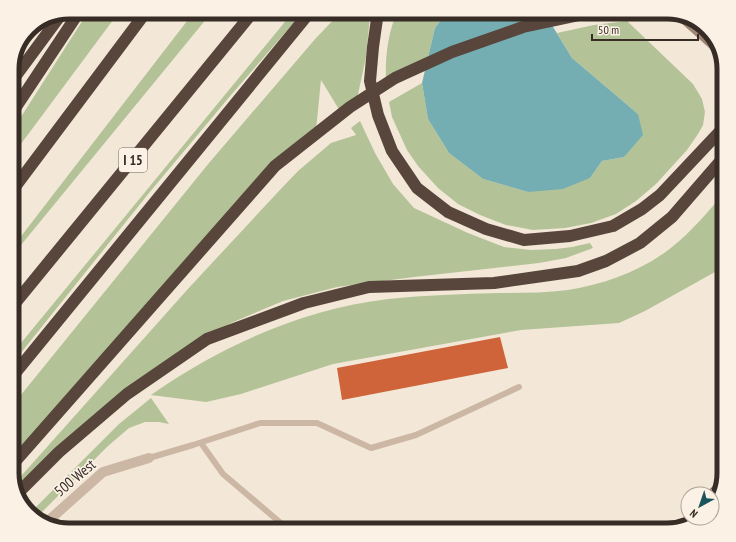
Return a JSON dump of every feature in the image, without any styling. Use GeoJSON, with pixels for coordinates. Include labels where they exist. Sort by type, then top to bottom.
{"type":"FeatureCollection","features":[{"type":"Feature","properties":{"kind":"highway"},"geometry":{"type":"LineString","coordinates":[[19,102],[74,19]]}},
{"type":"Feature","properties":{"kind":"highway"},"geometry":{"type":"LineString","coordinates":[[19,182],[141,19]]}},
{"type":"Feature","properties":{"kind":"highway","name":"I 15"},"geometry":{"type":"LineString","coordinates":[[19,299],[247,19]]}},
{"type":"Feature","properties":{"kind":"highway"},"geometry":{"type":"LineString","coordinates":[[19,368],[304,19]]}},
{"type":"Feature","properties":{"kind":"highway"},"geometry":{"type":"LineString","coordinates":[[377,19],[370,81],[378,115],[392,151],[417,188],[448,212],[486,229],[524,240],[570,236],[613,226],[642,209],[660,195],[717,134]]}},
{"type":"Feature","properties":{"kind":"highway"},"geometry":{"type":"LineString","coordinates":[[19,457],[275,166],[350,108],[395,78],[452,52],[523,28],[563,19]]}},
{"type":"Feature","properties":{"kind":"highway"},"geometry":{"type":"LineString","coordinates":[[19,72],[56,21]]}},
{"type":"Feature","properties":{"kind":"highway"},"geometry":{"type":"LineString","coordinates":[[22,489],[59,452],[128,394],[207,339],[304,302],[369,287],[494,283],[578,271],[606,261],[640,243],[672,217],[717,165]]}},
{"type":"Feature","properties":{"kind":"main road"},"geometry":{"type":"LineString","coordinates":[[691,26],[709,41]]}},
{"type":"Feature","properties":{"kind":"street","name":"500 West"},"geometry":{"type":"LineString","coordinates":[[50,519],[103,472],[149,458]]}},
{"type":"Feature","properties":{"kind":"lane"},"geometry":{"type":"LineString","coordinates":[[149,458],[260,423],[317,423],[371,448],[416,435],[519,387]]}},
{"type":"Feature","properties":{"kind":"lane"},"geometry":{"type":"LineString","coordinates":[[201,442],[223,474],[281,523]]}},
{"type":"Feature","properties":{"kind":"green space"},"geometry":{"type":"Polygon","coordinates":[[[84,19],[114,19],[19,147],[19,120],[84,19]]]}},
{"type":"Feature","properties":{"kind":"green space"},"geometry":{"type":"Polygon","coordinates":[[[189,19],[206,19],[19,247],[19,239],[189,19]]]}},
{"type":"Feature","properties":{"kind":"green space"},"geometry":{"type":"Polygon","coordinates":[[[287,19],[297,19],[149,193],[19,355],[19,345],[287,19]]]}},
{"type":"Feature","properties":{"kind":"green space"},"geometry":{"type":"Polygon","coordinates":[[[334,19],[370,19],[366,57],[357,99],[340,111],[321,80],[316,130],[19,452],[19,397],[209,163],[316,38],[334,19]]]}},
{"type":"Feature","properties":{"kind":"green space"},"geometry":{"type":"Polygon","coordinates":[[[394,19],[442,19],[435,28],[428,58],[386,79],[386,62],[391,28],[394,19]]]}},
{"type":"Feature","properties":{"kind":"green space"},"geometry":{"type":"Polygon","coordinates":[[[627,21],[693,84],[702,99],[705,112],[703,125],[687,150],[656,184],[636,201],[616,214],[591,223],[565,228],[533,230],[506,225],[480,215],[458,204],[438,188],[418,166],[407,150],[392,117],[389,102],[422,83],[428,119],[449,153],[483,179],[528,192],[590,178],[602,161],[624,157],[638,114],[572,58],[557,33],[594,25],[627,21]]]}},
{"type":"Feature","properties":{"kind":"green space"},"geometry":{"type":"Polygon","coordinates":[[[360,121],[375,153],[393,184],[414,208],[468,233],[504,247],[531,250],[556,249],[590,243],[593,248],[566,258],[539,263],[337,287],[283,301],[231,323],[189,347],[23,491],[19,478],[187,290],[298,171],[331,143],[356,135],[351,128],[360,121]]]}},
{"type":"Feature","properties":{"kind":"green space"},"geometry":{"type":"Polygon","coordinates":[[[717,201],[717,271],[645,311],[619,323],[521,330],[333,364],[241,394],[206,402],[151,395],[178,377],[234,346],[264,332],[325,311],[388,299],[457,294],[533,293],[559,291],[609,280],[636,270],[672,247],[717,201]]]}},
{"type":"Feature","properties":{"kind":"green space"},"geometry":{"type":"Polygon","coordinates":[[[151,398],[169,424],[145,422],[129,428],[108,446],[40,514],[39,513],[34,508],[119,424],[151,398]]]}},
{"type":"Feature","properties":{"kind":"water"},"geometry":{"type":"Polygon","coordinates":[[[442,19],[548,19],[572,58],[638,114],[643,135],[624,157],[602,161],[590,178],[563,189],[528,192],[483,179],[449,153],[428,119],[422,83],[435,28],[442,19]]]}},
{"type":"Feature","properties":{"kind":"building"},"geometry":{"type":"Polygon","coordinates":[[[500,337],[508,368],[342,400],[337,368],[500,337]]]}}]}
